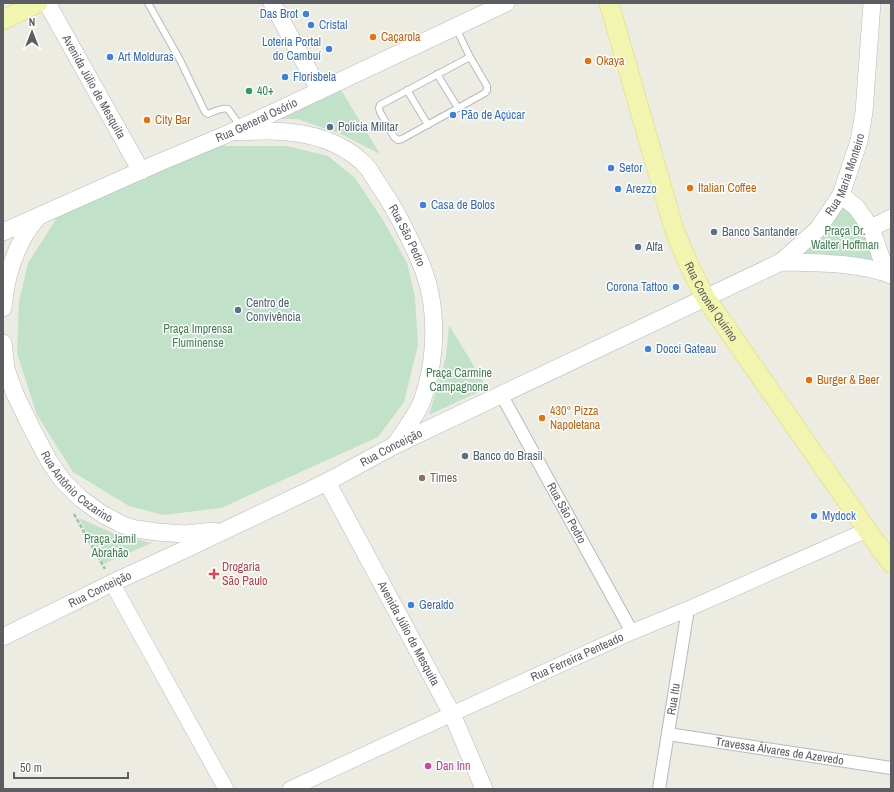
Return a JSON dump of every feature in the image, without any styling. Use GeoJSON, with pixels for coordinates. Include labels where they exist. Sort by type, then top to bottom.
{"type":"FeatureCollection","features":[{"type":"Feature","properties":{"kind":"main road"},"geometry":{"type":"LineString","coordinates":[[3,20],[38,3]]}},
{"type":"Feature","properties":{"kind":"main road","name":"Avenida Júlio de Mesquita"},"geometry":{"type":"LineString","coordinates":[[48,3],[141,171]]}},
{"type":"Feature","properties":{"kind":"main road"},"geometry":{"type":"LineString","coordinates":[[272,3],[320,91]]}},
{"type":"Feature","properties":{"kind":"main road","name":"Rua General Osório"},"geometry":{"type":"LineString","coordinates":[[3,232],[237,130],[506,3]]}},
{"type":"Feature","properties":{"kind":"main road","name":"Rua Coronel Quirino"},"geometry":{"type":"LineString","coordinates":[[609,3],[674,228],[688,263],[705,297],[891,563]]}},
{"type":"Feature","properties":{"kind":"main road","name":"Rua Maria Monteiro"},"geometry":{"type":"LineString","coordinates":[[781,262],[818,229],[841,195],[859,141],[864,112],[872,3]]}},
{"type":"Feature","properties":{"kind":"main road","name":"Rua São Pedro"},"geometry":{"type":"LineString","coordinates":[[237,130],[295,132],[334,143],[352,154],[366,167],[380,186],[395,211],[423,269],[430,293],[434,341],[429,376],[422,402],[395,445]]}},
{"type":"Feature","properties":{"kind":"main road"},"geometry":{"type":"LineString","coordinates":[[841,195],[856,207],[871,228],[888,273]]}},
{"type":"Feature","properties":{"kind":"main road"},"geometry":{"type":"LineString","coordinates":[[3,308],[11,264],[22,239],[38,217]]}},
{"type":"Feature","properties":{"kind":"main road"},"geometry":{"type":"LineString","coordinates":[[871,228],[891,218]]}},
{"type":"Feature","properties":{"kind":"main road"},"geometry":{"type":"LineString","coordinates":[[781,262],[827,263],[860,266],[888,273]]}},
{"type":"Feature","properties":{"kind":"main road","name":"Rua Conceição"},"geometry":{"type":"LineString","coordinates":[[3,637],[112,583],[327,482],[395,445],[781,262]]}},
{"type":"Feature","properties":{"kind":"main road","name":"Rua Antônio Cezarino"},"geometry":{"type":"LineString","coordinates":[[3,343],[6,369],[15,394],[32,429],[49,461],[62,480],[80,498],[102,514],[123,525],[136,529],[184,534],[228,529]]}},
{"type":"Feature","properties":{"kind":"main road","name":"Avenida Júlio de Mesquita"},"geometry":{"type":"LineString","coordinates":[[327,482],[452,714],[484,789]]}},
{"type":"Feature","properties":{"kind":"street","name":"Rua São Pedro"},"geometry":{"type":"LineString","coordinates":[[501,394],[632,632]]}},
{"type":"Feature","properties":{"kind":"street","name":"Rua Ferreira Penteado"},"geometry":{"type":"LineString","coordinates":[[290,789],[632,632],[867,530]]}},
{"type":"Feature","properties":{"kind":"street"},"geometry":{"type":"LineString","coordinates":[[112,583],[226,789]]}},
{"type":"Feature","properties":{"kind":"street","name":"Rua Itu"},"geometry":{"type":"LineString","coordinates":[[659,789],[688,609]]}},
{"type":"Feature","properties":{"kind":"street","name":"Travessa Álvares de Azevedo"},"geometry":{"type":"LineString","coordinates":[[668,734],[891,768]]}},
{"type":"Feature","properties":{"kind":"lane"},"geometry":{"type":"LineString","coordinates":[[148,3],[180,60],[205,112],[208,114],[222,109],[228,109],[237,130]]}},
{"type":"Feature","properties":{"kind":"lane"},"geometry":{"type":"LineString","coordinates":[[456,27],[470,57],[487,86],[487,90],[485,93],[402,139],[398,140],[394,137],[380,112],[380,105],[470,57]]}},
{"type":"Feature","properties":{"kind":"lane"},"geometry":{"type":"LineString","coordinates":[[437,74],[458,108]]}},
{"type":"Feature","properties":{"kind":"lane"},"geometry":{"type":"LineString","coordinates":[[407,90],[428,125]]}},
{"type":"Feature","properties":{"kind":"green space"},"geometry":{"type":"Polygon","coordinates":[[[341,90],[380,154],[341,134],[297,119],[267,119],[341,90]]]}},
{"type":"Feature","properties":{"kind":"green space","name":"Praça Imprensa Fluminense"},"geometry":{"type":"Polygon","coordinates":[[[216,146],[287,146],[328,156],[355,178],[383,220],[407,263],[415,297],[418,345],[404,402],[378,437],[221,508],[163,515],[129,506],[73,472],[37,415],[17,353],[19,302],[28,263],[60,213],[216,146]]]}},
{"type":"Feature","properties":{"kind":"green space","name":"Praça Dr. Walter Hoffman"},"geometry":{"type":"Polygon","coordinates":[[[842,206],[851,212],[862,230],[873,260],[803,254],[842,206]]]}},
{"type":"Feature","properties":{"kind":"green space","name":"Praça Carmine Campagnone"},"geometry":{"type":"Polygon","coordinates":[[[449,325],[487,388],[429,415],[446,357],[449,325]]]}},
{"type":"Feature","properties":{"kind":"green space","name":"Praça Jamil Abrahão"},"geometry":{"type":"Polygon","coordinates":[[[79,518],[117,535],[152,543],[103,564],[79,518]]]}},
{"type":"Feature","properties":{"kind":"place","name":"Das Brot"},"geometry":{"type":"Point","coordinates":[306,14]}},
{"type":"Feature","properties":{"kind":"place","name":"Cristal"},"geometry":{"type":"Point","coordinates":[311,25]}},
{"type":"Feature","properties":{"kind":"place","name":"Caçarola"},"geometry":{"type":"Point","coordinates":[373,37]}},
{"type":"Feature","properties":{"kind":"place","name":"Loteria Portal do Cambuí"},"geometry":{"type":"Point","coordinates":[329,49]}},
{"type":"Feature","properties":{"kind":"place","name":"Art Molduras"},"geometry":{"type":"Point","coordinates":[110,57]}},
{"type":"Feature","properties":{"kind":"place","name":"Okaya"},"geometry":{"type":"Point","coordinates":[588,61]}},
{"type":"Feature","properties":{"kind":"place","name":"Florisbela"},"geometry":{"type":"Point","coordinates":[285,77]}},
{"type":"Feature","properties":{"kind":"place","name":"40+"},"geometry":{"type":"Point","coordinates":[249,91]}},
{"type":"Feature","properties":{"kind":"place","name":"Pão de Açúcar"},"geometry":{"type":"Point","coordinates":[453,115]}},
{"type":"Feature","properties":{"kind":"place","name":"City Bar"},"geometry":{"type":"Point","coordinates":[147,120]}},
{"type":"Feature","properties":{"kind":"place","name":"Polícia Militar"},"geometry":{"type":"Point","coordinates":[330,127]}},
{"type":"Feature","properties":{"kind":"place","name":"Setor"},"geometry":{"type":"Point","coordinates":[611,168]}},
{"type":"Feature","properties":{"kind":"place","name":"Italian Coffee"},"geometry":{"type":"Point","coordinates":[690,188]}},
{"type":"Feature","properties":{"kind":"place","name":"Arezzo"},"geometry":{"type":"Point","coordinates":[618,189]}},
{"type":"Feature","properties":{"kind":"place","name":"Casa de Bolos"},"geometry":{"type":"Point","coordinates":[423,205]}},
{"type":"Feature","properties":{"kind":"place","name":"Banco Santander"},"geometry":{"type":"Point","coordinates":[714,232]}},
{"type":"Feature","properties":{"kind":"place","name":"Alfa"},"geometry":{"type":"Point","coordinates":[638,247]}},
{"type":"Feature","properties":{"kind":"place","name":"Corona Tattoo"},"geometry":{"type":"Point","coordinates":[676,287]}},
{"type":"Feature","properties":{"kind":"place","name":"Centro de Convivência"},"geometry":{"type":"Point","coordinates":[238,310]}},
{"type":"Feature","properties":{"kind":"place","name":"Docci Gateau"},"geometry":{"type":"Point","coordinates":[648,349]}},
{"type":"Feature","properties":{"kind":"place","name":"Burger & Beer"},"geometry":{"type":"Point","coordinates":[809,380]}},
{"type":"Feature","properties":{"kind":"place","name":"430° Pizza Napoletana"},"geometry":{"type":"Point","coordinates":[542,418]}},
{"type":"Feature","properties":{"kind":"place","name":"Banco do Brasil"},"geometry":{"type":"Point","coordinates":[465,456]}},
{"type":"Feature","properties":{"kind":"place","name":"Times"},"geometry":{"type":"Point","coordinates":[422,478]}},
{"type":"Feature","properties":{"kind":"place","name":"Mydock"},"geometry":{"type":"Point","coordinates":[814,516]}},
{"type":"Feature","properties":{"kind":"place","name":"Drogaria São Paulo"},"geometry":{"type":"Point","coordinates":[214,574]}},
{"type":"Feature","properties":{"kind":"place","name":"Geraldo"},"geometry":{"type":"Point","coordinates":[411,605]}},
{"type":"Feature","properties":{"kind":"place","name":"Dan Inn"},"geometry":{"type":"Point","coordinates":[428,766]}}]}
